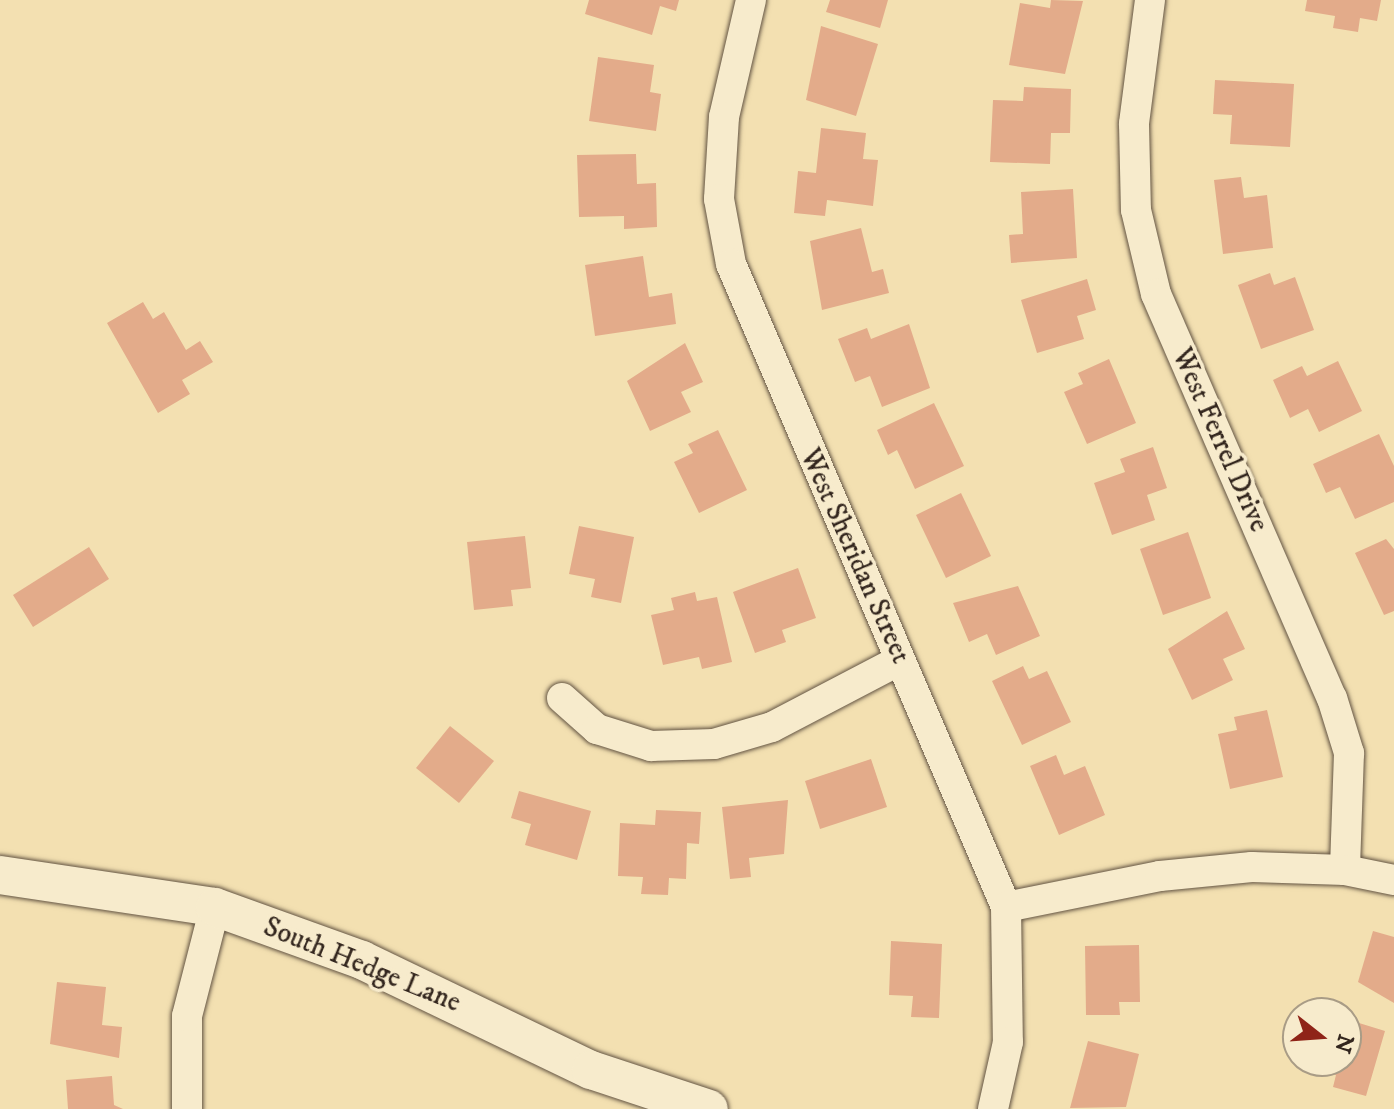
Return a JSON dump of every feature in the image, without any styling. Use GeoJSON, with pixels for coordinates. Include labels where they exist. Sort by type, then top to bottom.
{"type":"FeatureCollection","features":[{"type":"Feature","properties":{"kind":"street","name":"West Sheridan Street"},"geometry":{"type":"LineString","coordinates":[[751,0],[724,117],[719,199],[731,264],[1006,907],[1008,1042],[993,1109]]}},
{"type":"Feature","properties":{"kind":"street","name":"West Ferrel Drive"},"geometry":{"type":"LineString","coordinates":[[1150,0],[1134,124],[1136,210],[1156,294],[1332,698],[1349,753],[1345,870]]}},
{"type":"Feature","properties":{"kind":"street"},"geometry":{"type":"LineString","coordinates":[[562,698],[597,729],[651,746],[714,744],[772,727],[900,660]]}},
{"type":"Feature","properties":{"kind":"street"},"geometry":{"type":"LineString","coordinates":[[1006,907],[1160,876],[1252,867],[1345,870],[1394,880]]}},
{"type":"Feature","properties":{"kind":"street","name":"South Hedge Lane"},"geometry":{"type":"LineString","coordinates":[[0,875],[215,907],[362,960],[591,1070],[709,1109]]}},
{"type":"Feature","properties":{"kind":"street"},"geometry":{"type":"LineString","coordinates":[[187,1109],[182,1087],[187,1016],[215,907]]}},
{"type":"Feature","properties":{"kind":"building"},"geometry":{"type":"Polygon","coordinates":[[[589,0],[679,0],[676,11],[660,6],[652,35],[585,14],[589,0]]]}},
{"type":"Feature","properties":{"kind":"building"},"geometry":{"type":"Polygon","coordinates":[[[830,0],[888,0],[880,28],[826,12],[830,0]]]}},
{"type":"Feature","properties":{"kind":"building"},"geometry":{"type":"Polygon","coordinates":[[[1051,0],[1083,1],[1065,74],[1009,65],[1020,3],[1050,8],[1051,0]]]}},
{"type":"Feature","properties":{"kind":"building"},"geometry":{"type":"Polygon","coordinates":[[[1307,0],[1381,0],[1377,21],[1360,18],[1358,32],[1333,28],[1335,16],[1305,11],[1307,0]]]}},
{"type":"Feature","properties":{"kind":"building"},"geometry":{"type":"Polygon","coordinates":[[[821,26],[878,44],[856,116],[806,100],[821,26]]]}},
{"type":"Feature","properties":{"kind":"building"},"geometry":{"type":"Polygon","coordinates":[[[598,57],[654,65],[650,92],[661,94],[656,131],[589,121],[598,57]]]}},
{"type":"Feature","properties":{"kind":"building"},"geometry":{"type":"Polygon","coordinates":[[[1215,80],[1294,84],[1290,147],[1230,144],[1232,115],[1213,114],[1215,80]]]}},
{"type":"Feature","properties":{"kind":"building"},"geometry":{"type":"Polygon","coordinates":[[[1024,87],[1071,89],[1070,133],[1051,133],[1050,164],[990,162],[993,100],[1023,101],[1024,87]]]}},
{"type":"Feature","properties":{"kind":"building"},"geometry":{"type":"Polygon","coordinates":[[[821,128],[866,133],[863,159],[878,160],[873,206],[827,200],[825,216],[794,213],[798,171],[816,173],[821,128]]]}},
{"type":"Feature","properties":{"kind":"building"},"geometry":{"type":"Polygon","coordinates":[[[636,154],[637,184],[656,183],[657,227],[624,229],[624,216],[579,217],[577,155],[636,154]]]}},
{"type":"Feature","properties":{"kind":"building"},"geometry":{"type":"Polygon","coordinates":[[[1241,177],[1244,198],[1267,195],[1273,248],[1223,254],[1214,180],[1241,177]]]}},
{"type":"Feature","properties":{"kind":"building"},"geometry":{"type":"Polygon","coordinates":[[[1073,189],[1077,258],[1011,263],[1009,235],[1023,234],[1021,192],[1073,189]]]}},
{"type":"Feature","properties":{"kind":"building"},"geometry":{"type":"Polygon","coordinates":[[[861,228],[872,272],[883,269],[889,293],[822,310],[810,241],[861,228]]]}},
{"type":"Feature","properties":{"kind":"building"},"geometry":{"type":"Polygon","coordinates":[[[643,256],[649,297],[672,293],[676,324],[595,336],[585,265],[643,256]]]}},
{"type":"Feature","properties":{"kind":"building"},"geometry":{"type":"Polygon","coordinates":[[[1270,273],[1274,285],[1295,277],[1314,330],[1261,349],[1238,285],[1270,273]]]}},
{"type":"Feature","properties":{"kind":"building"},"geometry":{"type":"Polygon","coordinates":[[[1087,279],[1096,310],[1077,316],[1084,339],[1037,353],[1021,300],[1087,279]]]}},
{"type":"Feature","properties":{"kind":"building"},"geometry":{"type":"Polygon","coordinates":[[[143,302],[153,319],[164,312],[186,350],[200,341],[213,362],[182,380],[190,394],[158,413],[107,323],[143,302]]]}},
{"type":"Feature","properties":{"kind":"building"},"geometry":{"type":"Polygon","coordinates":[[[909,324],[930,388],[882,407],[870,376],[855,382],[838,339],[867,328],[871,339],[909,324]]]}},
{"type":"Feature","properties":{"kind":"building"},"geometry":{"type":"Polygon","coordinates":[[[685,343],[703,382],[681,392],[691,412],[650,431],[627,381],[685,343]]]}},
{"type":"Feature","properties":{"kind":"building"},"geometry":{"type":"Polygon","coordinates":[[[1109,359],[1136,423],[1087,444],[1064,392],[1083,384],[1078,373],[1109,359]]]}},
{"type":"Feature","properties":{"kind":"building"},"geometry":{"type":"Polygon","coordinates":[[[1338,361],[1362,411],[1319,432],[1308,409],[1290,418],[1273,380],[1302,366],[1307,376],[1338,361]]]}},
{"type":"Feature","properties":{"kind":"building"},"geometry":{"type":"Polygon","coordinates":[[[934,403],[964,466],[915,489],[897,450],[888,455],[877,430],[934,403]]]}},
{"type":"Feature","properties":{"kind":"building"},"geometry":{"type":"Polygon","coordinates":[[[718,430],[747,490],[699,513],[674,462],[693,453],[688,444],[718,430]]]}},
{"type":"Feature","properties":{"kind":"building"},"geometry":{"type":"Polygon","coordinates":[[[1379,434],[1394,466],[1394,502],[1355,519],[1340,487],[1326,493],[1313,464],[1379,434]]]}},
{"type":"Feature","properties":{"kind":"building"},"geometry":{"type":"Polygon","coordinates":[[[1153,447],[1167,488],[1147,495],[1155,520],[1112,535],[1094,483],[1125,472],[1120,459],[1153,447]]]}},
{"type":"Feature","properties":{"kind":"building"},"geometry":{"type":"Polygon","coordinates":[[[961,493],[991,556],[946,578],[916,515],[961,493]]]}},
{"type":"Feature","properties":{"kind":"building"},"geometry":{"type":"Polygon","coordinates":[[[579,526],[634,537],[621,603],[591,597],[595,579],[569,574],[579,526]]]}},
{"type":"Feature","properties":{"kind":"building"},"geometry":{"type":"Polygon","coordinates":[[[1188,532],[1211,598],[1163,615],[1140,549],[1188,532]]]}},
{"type":"Feature","properties":{"kind":"building"},"geometry":{"type":"Polygon","coordinates":[[[525,536],[531,588],[511,590],[513,606],[474,610],[467,542],[525,536]]]}},
{"type":"Feature","properties":{"kind":"building"},"geometry":{"type":"Polygon","coordinates":[[[1386,539],[1394,549],[1394,611],[1384,615],[1355,553],[1386,539]]]}},
{"type":"Feature","properties":{"kind":"building"},"geometry":{"type":"Polygon","coordinates":[[[89,547],[109,579],[33,627],[13,595],[89,547]]]}},
{"type":"Feature","properties":{"kind":"building"},"geometry":{"type":"Polygon","coordinates":[[[798,568],[816,618],[782,630],[786,642],[755,653],[733,592],[798,568]]]}},
{"type":"Feature","properties":{"kind":"building"},"geometry":{"type":"Polygon","coordinates":[[[1018,586],[1040,636],[996,655],[987,634],[969,642],[953,603],[1018,586]]]}},
{"type":"Feature","properties":{"kind":"building"},"geometry":{"type":"Polygon","coordinates":[[[695,592],[697,601],[717,597],[732,662],[702,669],[699,657],[663,665],[651,615],[674,610],[671,598],[695,592]]]}},
{"type":"Feature","properties":{"kind":"building"},"geometry":{"type":"Polygon","coordinates":[[[1227,611],[1245,649],[1223,659],[1233,680],[1192,700],[1168,649],[1227,611]]]}},
{"type":"Feature","properties":{"kind":"building"},"geometry":{"type":"Polygon","coordinates":[[[1023,666],[1029,679],[1047,671],[1071,722],[1022,745],[992,681],[1023,666]]]}},
{"type":"Feature","properties":{"kind":"building"},"geometry":{"type":"Polygon","coordinates":[[[1267,710],[1283,777],[1230,789],[1218,734],[1237,730],[1234,717],[1267,710]]]}},
{"type":"Feature","properties":{"kind":"building"},"geometry":{"type":"Polygon","coordinates":[[[450,726],[494,761],[459,803],[416,768],[450,726]]]}},
{"type":"Feature","properties":{"kind":"building"},"geometry":{"type":"Polygon","coordinates":[[[1056,755],[1064,775],[1085,766],[1105,815],[1059,835],[1030,766],[1056,755]]]}},
{"type":"Feature","properties":{"kind":"building"},"geometry":{"type":"Polygon","coordinates":[[[871,759],[887,807],[820,829],[805,781],[871,759]]]}},
{"type":"Feature","properties":{"kind":"building"},"geometry":{"type":"Polygon","coordinates":[[[519,791],[591,811],[577,860],[525,845],[531,824],[511,818],[519,791]]]}},
{"type":"Feature","properties":{"kind":"building"},"geometry":{"type":"Polygon","coordinates":[[[788,800],[784,854],[749,858],[751,877],[730,879],[722,807],[788,800]]]}},
{"type":"Feature","properties":{"kind":"building"},"geometry":{"type":"Polygon","coordinates":[[[656,810],[701,812],[699,844],[687,843],[686,879],[669,878],[668,895],[641,894],[643,877],[618,876],[620,823],[655,825],[656,810]]]}},
{"type":"Feature","properties":{"kind":"building"},"geometry":{"type":"Polygon","coordinates":[[[1373,931],[1394,937],[1394,1003],[1358,982],[1373,931]]]}},
{"type":"Feature","properties":{"kind":"building"},"geometry":{"type":"Polygon","coordinates":[[[891,941],[942,944],[939,1018],[911,1017],[913,996],[889,995],[891,941]]]}},
{"type":"Feature","properties":{"kind":"building"},"geometry":{"type":"Polygon","coordinates":[[[1139,945],[1140,1002],[1119,1002],[1120,1015],[1086,1015],[1085,946],[1139,945]]]}},
{"type":"Feature","properties":{"kind":"building"},"geometry":{"type":"Polygon","coordinates":[[[57,982],[106,987],[102,1025],[122,1027],[119,1058],[50,1044],[57,982]]]}},
{"type":"Feature","properties":{"kind":"building"},"geometry":{"type":"Polygon","coordinates":[[[1362,1024],[1385,1031],[1366,1096],[1333,1087],[1336,1077],[1362,1077],[1362,1024]]]}},
{"type":"Feature","properties":{"kind":"building"},"geometry":{"type":"Polygon","coordinates":[[[1088,1041],[1139,1054],[1126,1107],[1070,1108],[1088,1041]]]}},
{"type":"Feature","properties":{"kind":"building"},"geometry":{"type":"Polygon","coordinates":[[[112,1076],[114,1105],[123,1109],[68,1109],[66,1080],[112,1076]]]}}]}
